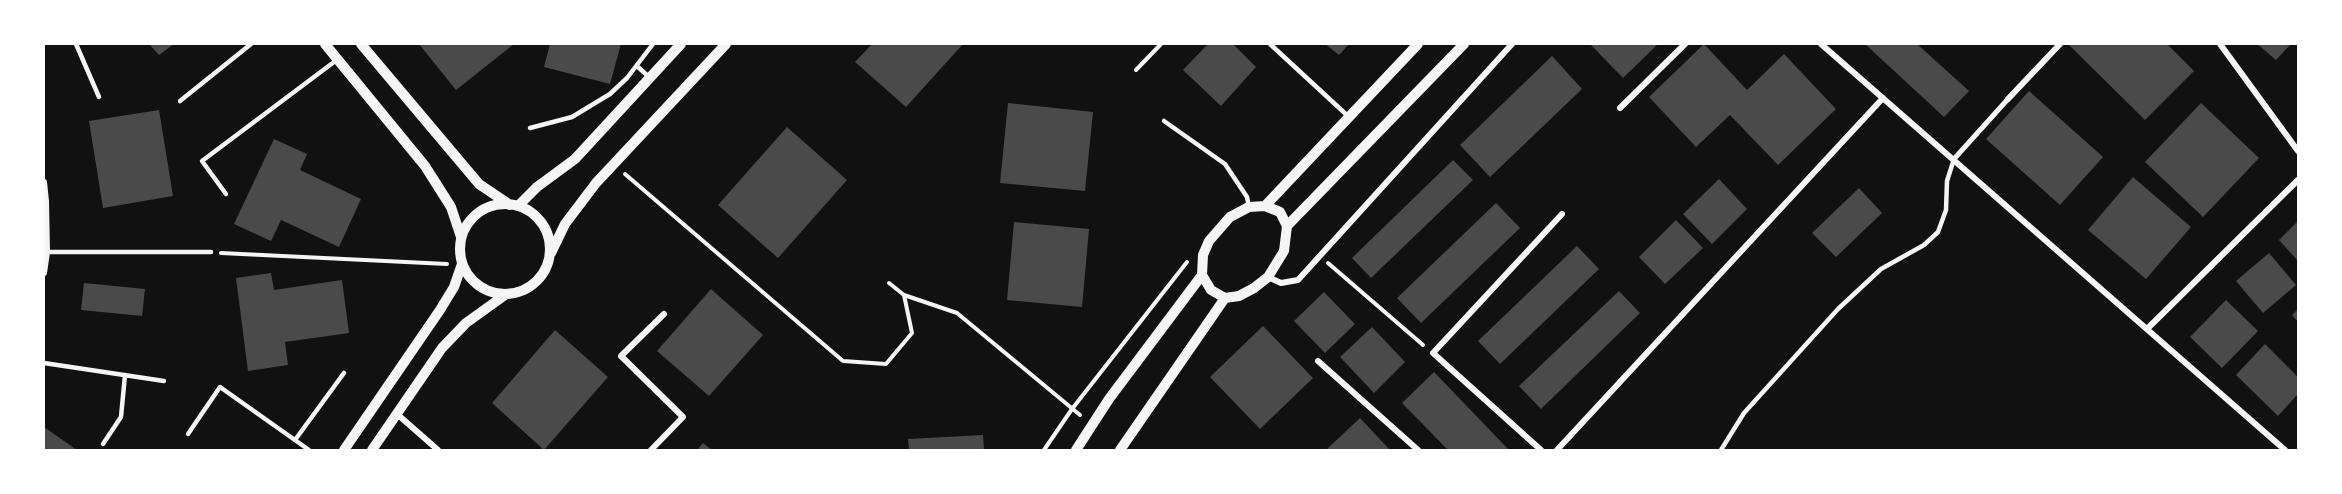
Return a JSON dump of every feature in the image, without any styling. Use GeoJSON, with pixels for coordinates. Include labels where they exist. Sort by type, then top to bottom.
{"type":"FeatureCollection","features":[{"type":"Feature","properties":{"kind":"street"},"geometry":{"type":"LineString","coordinates":[[325,44],[425,166],[451,207],[461,237]]}},
{"type":"Feature","properties":{"kind":"street"},"geometry":{"type":"LineString","coordinates":[[361,44],[479,184],[514,206],[531,213],[544,228],[549,242],[549,255]]}},
{"type":"Feature","properties":{"kind":"street"},"geometry":{"type":"LineString","coordinates":[[681,44],[575,159],[514,206],[490,207],[478,213],[468,223],[461,237],[462,264],[468,277],[478,286],[492,293],[506,295],[519,292],[537,281],[545,269],[549,255],[565,224],[596,183],[726,44]]}},
{"type":"Feature","properties":{"kind":"street"},"geometry":{"type":"LineString","coordinates":[[1265,206],[1418,44]]}},
{"type":"Feature","properties":{"kind":"street"},"geometry":{"type":"LineString","coordinates":[[1287,226],[1464,44]]}},
{"type":"Feature","properties":{"kind":"street"},"geometry":{"type":"LineString","coordinates":[[1268,277],[1281,283],[1298,280],[1512,44]]}},
{"type":"Feature","properties":{"kind":"street"},"geometry":{"type":"LineString","coordinates":[[1620,108],[1685,44]]}},
{"type":"Feature","properties":{"kind":"street"},"geometry":{"type":"LineString","coordinates":[[1821,44],[2285,450]]}},
{"type":"Feature","properties":{"kind":"street"},"geometry":{"type":"LineString","coordinates":[[1954,159],[2060,44]]}},
{"type":"Feature","properties":{"kind":"street"},"geometry":{"type":"LineString","coordinates":[[2220,44],[2298,151]]}},
{"type":"Feature","properties":{"kind":"street"},"geometry":{"type":"LineString","coordinates":[[1557,450],[1883,98]]}},
{"type":"Feature","properties":{"kind":"street"},"geometry":{"type":"LineString","coordinates":[[2148,328],[2298,180]]}},
{"type":"Feature","properties":{"kind":"street"},"geometry":{"type":"LineString","coordinates":[[44,182],[46,201],[44,273]]}},
{"type":"Feature","properties":{"kind":"street"},"geometry":{"type":"LineString","coordinates":[[1265,206],[1280,212],[1287,226],[1284,250],[1268,277],[1239,296],[1226,298],[1210,290],[1202,275],[1203,255],[1209,241],[1230,217],[1248,207],[1265,206]]}},
{"type":"Feature","properties":{"kind":"street"},"geometry":{"type":"LineString","coordinates":[[1541,450],[1432,353],[1562,214]]}},
{"type":"Feature","properties":{"kind":"street"},"geometry":{"type":"LineString","coordinates":[[344,450],[440,310],[454,287],[462,264]]}},
{"type":"Feature","properties":{"kind":"street"},"geometry":{"type":"LineString","coordinates":[[1076,450],[1109,399],[1202,275]]}},
{"type":"Feature","properties":{"kind":"street"},"geometry":{"type":"LineString","coordinates":[[372,450],[442,348],[466,324],[506,295]]}},
{"type":"Feature","properties":{"kind":"street"},"geometry":{"type":"LineString","coordinates":[[1120,450],[1226,298]]}},
{"type":"Feature","properties":{"kind":"street"},"geometry":{"type":"LineString","coordinates":[[651,450],[683,417],[621,356],[664,314]]}},
{"type":"Feature","properties":{"kind":"street"},"geometry":{"type":"LineString","coordinates":[[1318,361],[1418,450]]}},
{"type":"Feature","properties":{"kind":"street"},"geometry":{"type":"LineString","coordinates":[[397,414],[438,450]]}},
{"type":"Feature","properties":{"kind":"lane"},"geometry":{"type":"LineString","coordinates":[[76,44],[99,97]]}},
{"type":"Feature","properties":{"kind":"lane"},"geometry":{"type":"LineString","coordinates":[[180,101],[250,44]]}},
{"type":"Feature","properties":{"kind":"lane"},"geometry":{"type":"LineString","coordinates":[[530,128],[562,120],[591,107],[610,94],[637,66],[652,44]]}},
{"type":"Feature","properties":{"kind":"lane"},"geometry":{"type":"LineString","coordinates":[[1270,44],[1349,117]]}},
{"type":"Feature","properties":{"kind":"lane"},"geometry":{"type":"LineString","coordinates":[[226,194],[202,161],[338,59]]}},
{"type":"Feature","properties":{"kind":"lane"},"geometry":{"type":"LineString","coordinates":[[637,66],[650,78]]}},
{"type":"Feature","properties":{"kind":"lane"},"geometry":{"type":"LineString","coordinates":[[1164,121],[1225,164],[1247,197],[1248,207]]}},
{"type":"Feature","properties":{"kind":"lane"},"geometry":{"type":"LineString","coordinates":[[1721,450],[1743,413],[1838,309],[1881,269],[1924,244],[1938,232],[1946,210],[1947,181],[1954,159]]}},
{"type":"Feature","properties":{"kind":"lane"},"geometry":{"type":"LineString","coordinates":[[46,252],[211,252]]}},
{"type":"Feature","properties":{"kind":"lane"},"geometry":{"type":"LineString","coordinates":[[44,363],[164,381]]}},
{"type":"Feature","properties":{"kind":"lane"},"geometry":{"type":"LineString","coordinates":[[295,440],[344,374]]}},
{"type":"Feature","properties":{"kind":"lane"},"geometry":{"type":"LineString","coordinates":[[103,444],[121,417],[125,375]]}},
{"type":"Feature","properties":{"kind":"lane"},"geometry":{"type":"LineString","coordinates":[[188,434],[220,387],[309,450]]}},
{"type":"Feature","properties":{"kind":"path"},"geometry":{"type":"LineString","coordinates":[[1136,70],[1161,44]]}},
{"type":"Feature","properties":{"kind":"path"},"geometry":{"type":"LineString","coordinates":[[613,164],[843,361],[886,364],[912,333],[904,296]]}},
{"type":"Feature","properties":{"kind":"path"},"geometry":{"type":"LineString","coordinates":[[211,252],[462,264]]}},
{"type":"Feature","properties":{"kind":"path"},"geometry":{"type":"LineString","coordinates":[[1319,256],[1432,353]]}},
{"type":"Feature","properties":{"kind":"path"},"geometry":{"type":"LineString","coordinates":[[889,284],[904,296],[957,313],[1092,425]]}},
{"type":"Feature","properties":{"kind":"building"},"geometry":{"type":"Polygon","coordinates":[[[149,44],[174,44],[159,55],[149,44]]]}},
{"type":"Feature","properties":{"kind":"building"},"geometry":{"type":"Polygon","coordinates":[[[419,44],[514,44],[456,90],[419,44]]]}},
{"type":"Feature","properties":{"kind":"building"},"geometry":{"type":"Polygon","coordinates":[[[550,44],[621,44],[610,84],[544,67],[550,44]]]}},
{"type":"Feature","properties":{"kind":"building"},"geometry":{"type":"Polygon","coordinates":[[[872,44],[963,44],[906,107],[855,62],[872,44]]]}},
{"type":"Feature","properties":{"kind":"building"},"geometry":{"type":"Polygon","coordinates":[[[1208,44],[1233,44],[1256,67],[1221,106],[1183,70],[1208,44]]]}},
{"type":"Feature","properties":{"kind":"building"},"geometry":{"type":"Polygon","coordinates":[[[1325,44],[1349,44],[1339,55],[1325,44]]]}},
{"type":"Feature","properties":{"kind":"building"},"geometry":{"type":"Polygon","coordinates":[[[1590,44],[1658,44],[1623,78],[1590,44]]]}},
{"type":"Feature","properties":{"kind":"building"},"geometry":{"type":"Polygon","coordinates":[[[1704,44],[1747,90],[1784,54],[1836,109],[1778,165],[1730,115],[1696,147],[1649,97],[1704,44]]]}},
{"type":"Feature","properties":{"kind":"building"},"geometry":{"type":"Polygon","coordinates":[[[1865,44],[1917,44],[1969,91],[1944,117],[1865,44]]]}},
{"type":"Feature","properties":{"kind":"building"},"geometry":{"type":"Polygon","coordinates":[[[2068,44],[2167,44],[2194,71],[2145,120],[2068,44]]]}},
{"type":"Feature","properties":{"kind":"building"},"geometry":{"type":"Polygon","coordinates":[[[2257,44],[2291,44],[2276,60],[2257,44]]]}},
{"type":"Feature","properties":{"kind":"building"},"geometry":{"type":"Polygon","coordinates":[[[1552,56],[1582,89],[1490,177],[1460,145],[1552,56]]]}},
{"type":"Feature","properties":{"kind":"building"},"geometry":{"type":"Polygon","coordinates":[[[2029,91],[2103,157],[2060,205],[1986,139],[2029,91]]]}},
{"type":"Feature","properties":{"kind":"building"},"geometry":{"type":"Polygon","coordinates":[[[1008,103],[1093,112],[1085,191],[1000,183],[1008,103]]]}},
{"type":"Feature","properties":{"kind":"building"},"geometry":{"type":"Polygon","coordinates":[[[2201,103],[2259,158],[2203,217],[2145,162],[2201,103]]]}},
{"type":"Feature","properties":{"kind":"building"},"geometry":{"type":"Polygon","coordinates":[[[159,110],[173,196],[103,208],[89,121],[159,110]]]}},
{"type":"Feature","properties":{"kind":"building"},"geometry":{"type":"Polygon","coordinates":[[[787,127],[847,180],[778,258],[718,205],[787,127]]]}},
{"type":"Feature","properties":{"kind":"building"},"geometry":{"type":"Polygon","coordinates":[[[274,139],[307,154],[300,170],[361,199],[339,247],[281,220],[271,241],[234,224],[274,139]]]}},
{"type":"Feature","properties":{"kind":"building"},"geometry":{"type":"Polygon","coordinates":[[[1453,160],[1473,180],[1371,278],[1352,258],[1453,160]]]}},
{"type":"Feature","properties":{"kind":"building"},"geometry":{"type":"Polygon","coordinates":[[[2133,177],[2191,227],[2146,279],[2088,230],[2133,177]]]}},
{"type":"Feature","properties":{"kind":"building"},"geometry":{"type":"Polygon","coordinates":[[[1719,179],[1747,209],[1712,244],[1683,214],[1719,179]]]}},
{"type":"Feature","properties":{"kind":"building"},"geometry":{"type":"Polygon","coordinates":[[[1859,188],[1882,213],[1836,257],[1812,233],[1859,188]]]}},
{"type":"Feature","properties":{"kind":"building"},"geometry":{"type":"Polygon","coordinates":[[[1496,203],[1520,228],[1421,323],[1397,298],[1496,203]]]}},
{"type":"Feature","properties":{"kind":"building"},"geometry":{"type":"Polygon","coordinates":[[[1676,220],[1703,248],[1665,284],[1639,257],[1676,220]]]}},
{"type":"Feature","properties":{"kind":"building"},"geometry":{"type":"Polygon","coordinates":[[[2298,221],[2298,261],[2279,240],[2298,221]]]}},
{"type":"Feature","properties":{"kind":"building"},"geometry":{"type":"Polygon","coordinates":[[[1014,222],[1089,229],[1082,307],[1007,300],[1014,222]]]}},
{"type":"Feature","properties":{"kind":"building"},"geometry":{"type":"Polygon","coordinates":[[[1577,246],[1599,269],[1500,364],[1478,341],[1577,246]]]}},
{"type":"Feature","properties":{"kind":"building"},"geometry":{"type":"Polygon","coordinates":[[[2269,253],[2296,285],[2263,313],[2236,281],[2269,253]]]}},
{"type":"Feature","properties":{"kind":"building"},"geometry":{"type":"Polygon","coordinates":[[[271,273],[274,290],[342,280],[349,333],[285,342],[288,365],[248,371],[236,278],[271,273]]]}},
{"type":"Feature","properties":{"kind":"building"},"geometry":{"type":"Polygon","coordinates":[[[84,283],[145,289],[142,316],[81,310],[84,283]]]}},
{"type":"Feature","properties":{"kind":"building"},"geometry":{"type":"Polygon","coordinates":[[[711,289],[763,335],[709,396],[657,351],[711,289]]]}},
{"type":"Feature","properties":{"kind":"building"},"geometry":{"type":"Polygon","coordinates":[[[1619,291],[1640,313],[1541,409],[1519,386],[1619,291]]]}},
{"type":"Feature","properties":{"kind":"building"},"geometry":{"type":"Polygon","coordinates":[[[1324,292],[1355,324],[1325,353],[1294,321],[1324,292]]]}},
{"type":"Feature","properties":{"kind":"building"},"geometry":{"type":"Polygon","coordinates":[[[2226,300],[2258,331],[2222,368],[2190,337],[2226,300]]]}},
{"type":"Feature","properties":{"kind":"building"},"geometry":{"type":"Polygon","coordinates":[[[2298,309],[2298,322],[2292,315],[2298,309]]]}},
{"type":"Feature","properties":{"kind":"building"},"geometry":{"type":"Polygon","coordinates":[[[1263,326],[1313,378],[1260,429],[1210,377],[1263,326]]]}},
{"type":"Feature","properties":{"kind":"building"},"geometry":{"type":"Polygon","coordinates":[[[1372,327],[1405,362],[1374,393],[1340,357],[1372,327]]]}},
{"type":"Feature","properties":{"kind":"building"},"geometry":{"type":"Polygon","coordinates":[[[555,330],[608,377],[544,450],[492,403],[555,330]]]}},
{"type":"Feature","properties":{"kind":"building"},"geometry":{"type":"Polygon","coordinates":[[[2265,344],[2298,377],[2298,394],[2278,416],[2236,375],[2265,344]]]}},
{"type":"Feature","properties":{"kind":"building"},"geometry":{"type":"Polygon","coordinates":[[[1434,372],[1509,450],[1448,450],[1402,403],[1434,372]]]}},
{"type":"Feature","properties":{"kind":"building"},"geometry":{"type":"Polygon","coordinates":[[[1360,418],[1390,450],[1326,450],[1360,418]]]}},
{"type":"Feature","properties":{"kind":"building"},"geometry":{"type":"Polygon","coordinates":[[[44,427],[77,450],[44,450],[44,427]]]}},
{"type":"Feature","properties":{"kind":"building"},"geometry":{"type":"Polygon","coordinates":[[[983,435],[984,450],[909,450],[908,439],[983,435]]]}},
{"type":"Feature","properties":{"kind":"building"},"geometry":{"type":"Polygon","coordinates":[[[703,443],[712,450],[697,450],[703,443]]]}}]}
